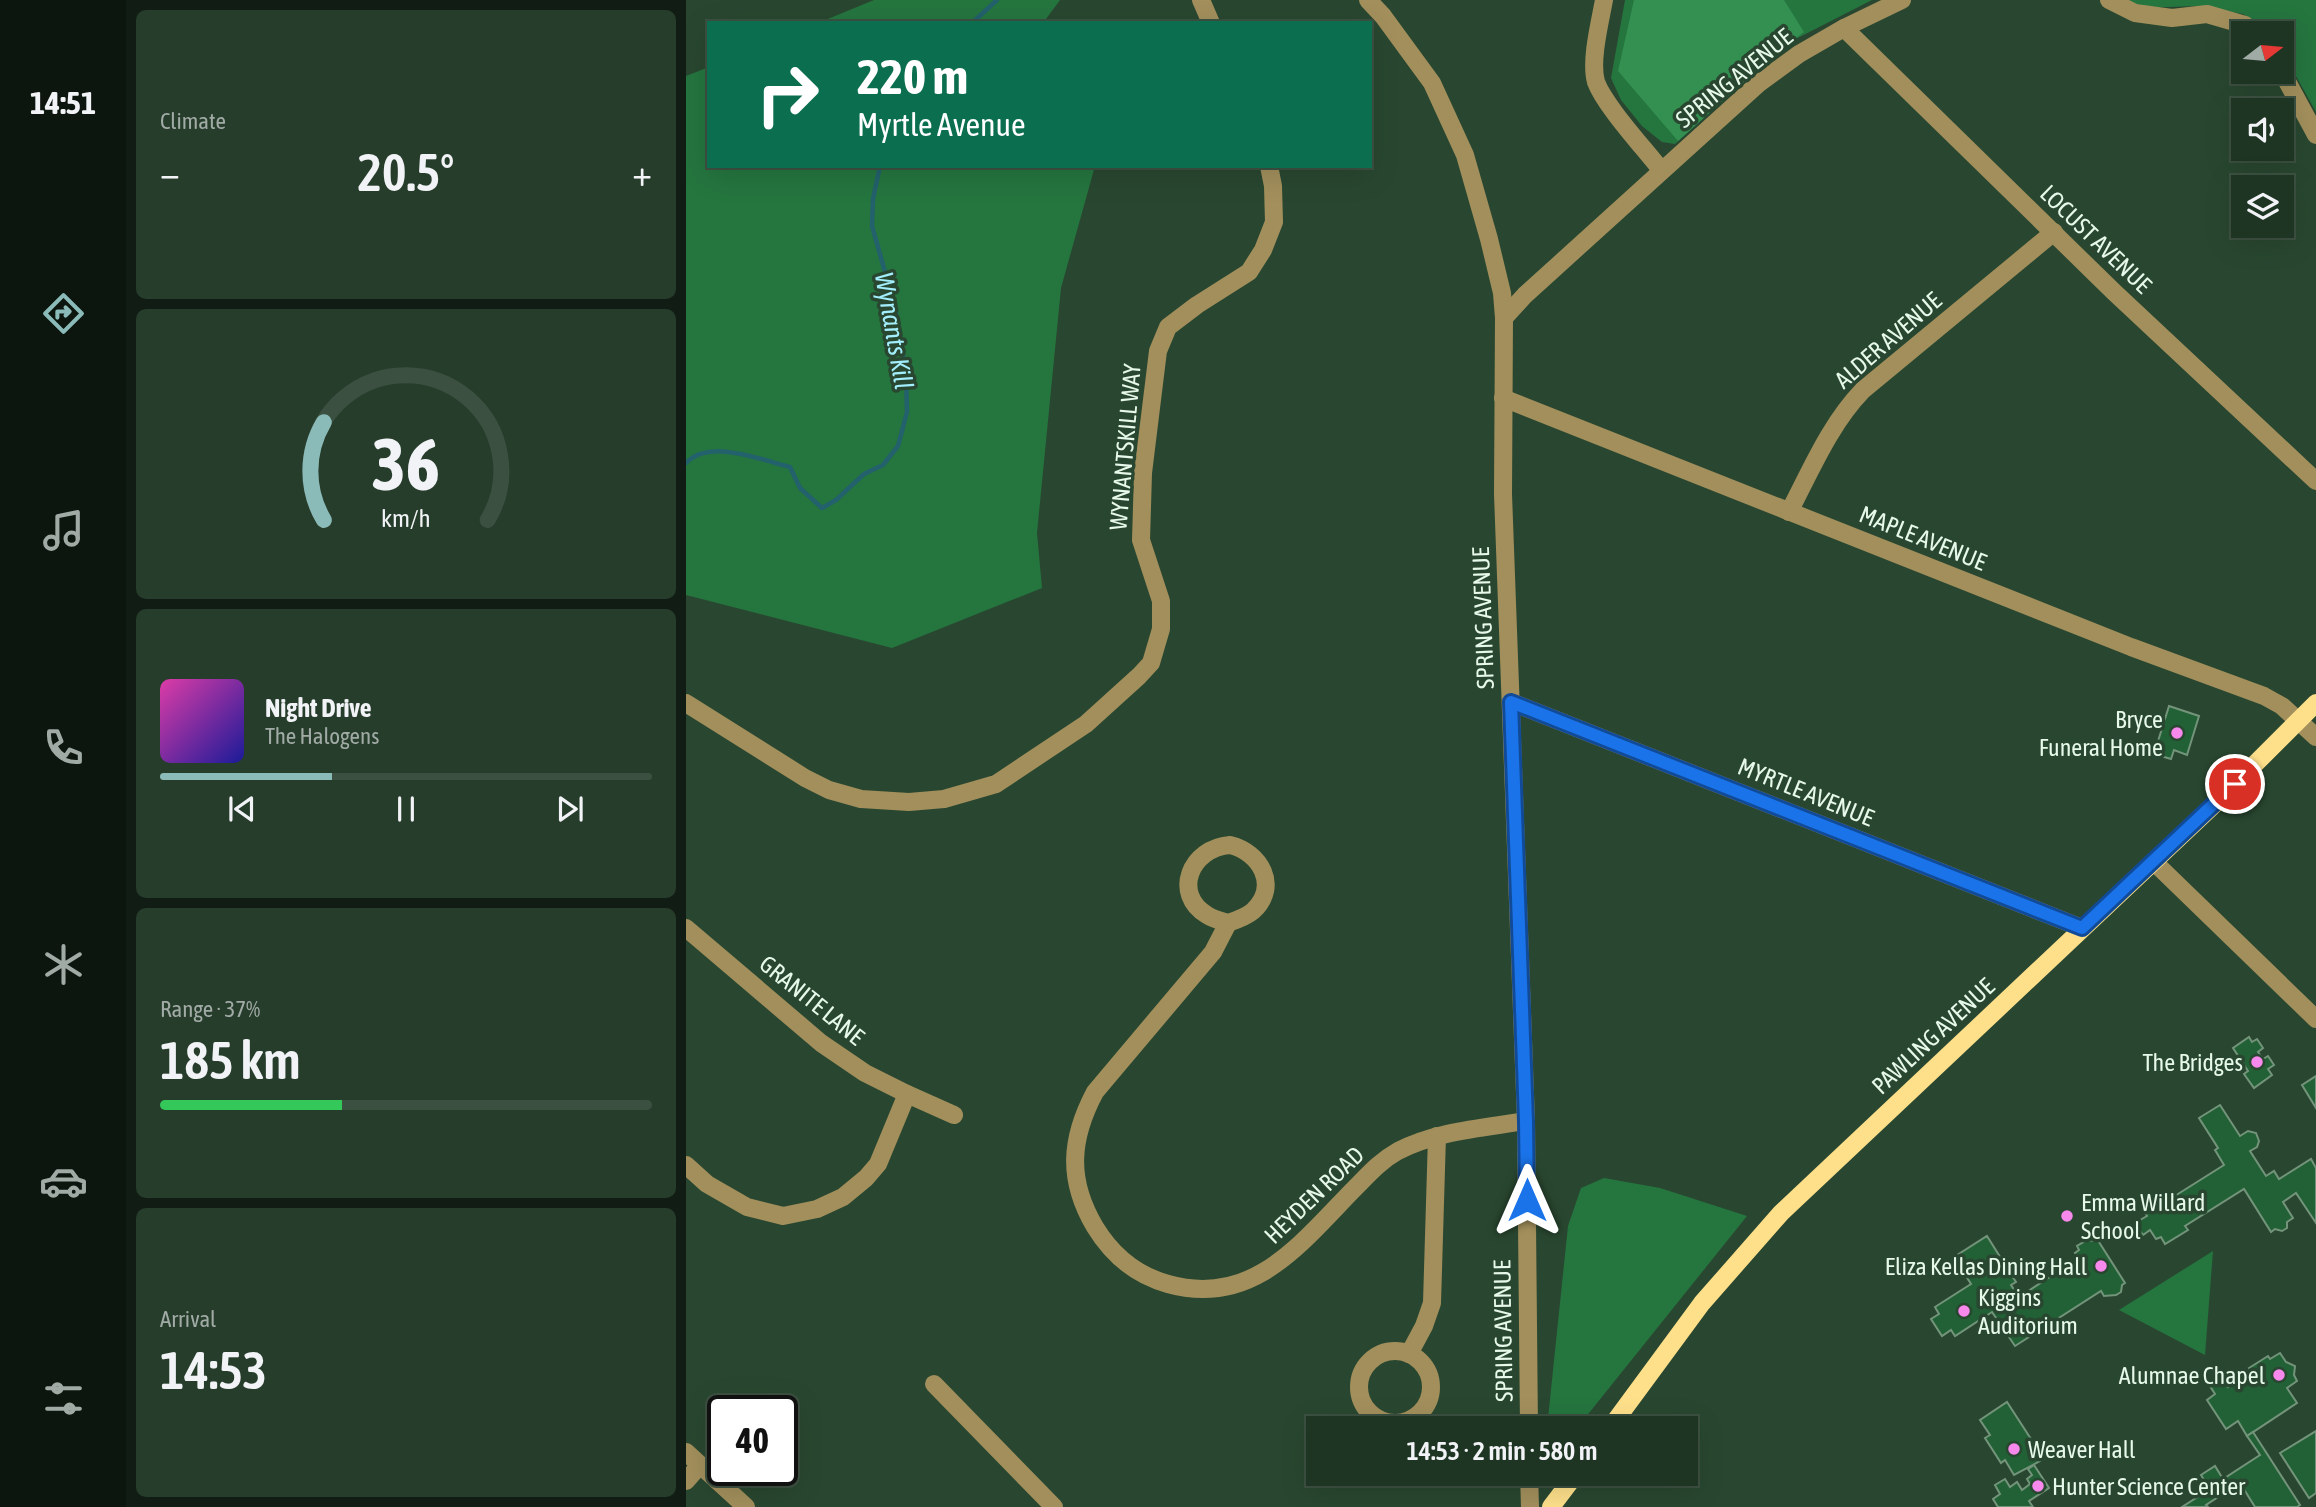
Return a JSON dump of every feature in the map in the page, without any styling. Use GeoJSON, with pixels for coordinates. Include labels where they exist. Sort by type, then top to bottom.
{"type":"FeatureCollection","features":[{"type":"Feature","properties":{"kind":"main road","name":"PAWLING AVENUE"},"geometry":{"type":"LineString","coordinates":[[1618,1416],[1702,1303],[1781,1213],[2154,862],[2316,703]]}},
{"type":"Feature","properties":{"kind":"main road"},"geometry":{"type":"LineString","coordinates":[[1551,1507],[1567,1486]]}},
{"type":"Feature","properties":{"kind":"street"},"geometry":{"type":"LineString","coordinates":[[1201,0],[1210,21]]}},
{"type":"Feature","properties":{"kind":"street"},"geometry":{"type":"LineString","coordinates":[[1368,0],[1433,83],[1465,155],[1502,293],[1504,318]]}},
{"type":"Feature","properties":{"kind":"street"},"geometry":{"type":"LineString","coordinates":[[1604,0],[1595,59],[1595,79],[1603,96],[1661,170]]}},
{"type":"Feature","properties":{"kind":"street","name":"SPRING AVENUE"},"geometry":{"type":"LineString","coordinates":[[1529,1416],[1526,1121],[1503,494],[1504,318],[1525,295],[1758,84],[1799,54],[1844,28],[1902,0]]}},
{"type":"Feature","properties":{"kind":"street"},"geometry":{"type":"LineString","coordinates":[[2109,0],[2135,13],[2172,18],[2207,14],[2231,21]]}},
{"type":"Feature","properties":{"kind":"street","name":"LOCUST AVENUE"},"geometry":{"type":"LineString","coordinates":[[1844,28],[2316,481]]}},
{"type":"Feature","properties":{"kind":"street"},"geometry":{"type":"LineString","coordinates":[[2288,84],[2316,135]]}},
{"type":"Feature","properties":{"kind":"street","name":"WYNANTSKILL WAY"},"geometry":{"type":"LineString","coordinates":[[686,703],[804,778],[829,790],[861,799],[909,802],[944,799],[996,784],[1086,724],[1139,676],[1151,663],[1161,629],[1161,601],[1141,540],[1143,473],[1158,351],[1168,327],[1249,272],[1263,250],[1273,222],[1273,186],[1269,168]]}},
{"type":"Feature","properties":{"kind":"street","name":"ALDER AVENUE"},"geometry":{"type":"LineString","coordinates":[[1789,512],[1837,422],[1863,390],[2054,232]]}},
{"type":"Feature","properties":{"kind":"street","name":"MAPLE AVENUE"},"geometry":{"type":"LineString","coordinates":[[1503,398],[2131,647],[2264,696],[2283,706],[2316,737]]}},
{"type":"Feature","properties":{"kind":"street","name":"MYRTLE AVENUE"},"geometry":{"type":"LineString","coordinates":[[1511,702],[2082,928]]}},
{"type":"Feature","properties":{"kind":"street"},"geometry":{"type":"LineString","coordinates":[[1230,845],[1253,855],[1261,865],[1265,890],[1252,912],[1228,923],[1205,914],[1196,905],[1189,882],[1191,870],[1206,850],[1230,845]]}},
{"type":"Feature","properties":{"kind":"street"},"geometry":{"type":"LineString","coordinates":[[2154,862],[2316,1019]]}},
{"type":"Feature","properties":{"kind":"street","name":"HEYDEN ROAD"},"geometry":{"type":"LineString","coordinates":[[1228,923],[1213,952],[1095,1092],[1076,1139],[1074,1170],[1080,1194],[1094,1226],[1111,1250],[1131,1268],[1158,1281],[1205,1290],[1254,1278],[1276,1265],[1296,1248],[1380,1163],[1397,1152],[1437,1136],[1526,1121]]}},
{"type":"Feature","properties":{"kind":"street","name":"GRANITE LANE"},"geometry":{"type":"LineString","coordinates":[[686,928],[821,1043],[865,1073],[954,1115]]}},
{"type":"Feature","properties":{"kind":"street"},"geometry":{"type":"LineString","coordinates":[[686,1166],[707,1184],[747,1207],[783,1216],[817,1209],[843,1197],[878,1164],[906,1094]]}},
{"type":"Feature","properties":{"kind":"street"},"geometry":{"type":"LineString","coordinates":[[1409,1354],[1432,1304],[1437,1136]]}},
{"type":"Feature","properties":{"kind":"street"},"geometry":{"type":"LineString","coordinates":[[1386,1352],[1409,1354],[1420,1360],[1427,1370],[1431,1395],[1418,1416],[1395,1424],[1382,1422],[1372,1416],[1360,1397],[1361,1374],[1367,1364],[1386,1352]]}},
{"type":"Feature","properties":{"kind":"street"},"geometry":{"type":"LineString","coordinates":[[933,1384],[1049,1505]]}},
{"type":"Feature","properties":{"kind":"street"},"geometry":{"type":"LineString","coordinates":[[686,1452],[746,1507]]}},
{"type":"Feature","properties":{"kind":"street"},"geometry":{"type":"LineString","coordinates":[[686,1481],[700,1465]]}},
{"type":"Feature","properties":{"kind":"street"},"geometry":{"type":"LineString","coordinates":[[1529,1486],[1530,1507]]}},
{"type":"Feature","properties":{"kind":"green space"},"geometry":{"type":"Polygon","coordinates":[[[874,0],[1060,0],[1044,21],[823,21],[874,0]]]}},
{"type":"Feature","properties":{"kind":"green space"},"geometry":{"type":"Polygon","coordinates":[[[1625,0],[1872,0],[1784,45],[1675,144],[1662,142],[1642,126],[1621,100],[1611,78],[1625,0]]]}},
{"type":"Feature","properties":{"kind":"green space"},"geometry":{"type":"Polygon","coordinates":[[[1634,0],[1784,0],[1804,32],[1773,56],[1678,141],[1618,71],[1634,0]]]}},
{"type":"Feature","properties":{"kind":"green space"},"geometry":{"type":"Polygon","coordinates":[[[2128,0],[2316,0],[2316,112],[2294,73],[2294,21],[2255,21],[2243,14],[2199,6],[2137,8],[2128,0]]]}},
{"type":"Feature","properties":{"kind":"green space"},"geometry":{"type":"Polygon","coordinates":[[[707,68],[707,168],[1094,168],[1061,288],[1037,533],[1042,588],[892,648],[686,595],[686,76],[707,68]]]}},
{"type":"Feature","properties":{"kind":"green space"},"geometry":{"type":"Polygon","coordinates":[[[1604,1178],[1660,1188],[1747,1216],[1587,1416],[1548,1416],[1568,1226],[1581,1188],[1604,1178]]]}},
{"type":"Feature","properties":{"kind":"green space"},"geometry":{"type":"Polygon","coordinates":[[[2213,1251],[2205,1355],[2119,1310],[2213,1251]]]}},
{"type":"Feature","properties":{"kind":"building","name":"Bryce Funeral Home"},"geometry":{"type":"Polygon","coordinates":[[[2169,706],[2199,716],[2187,755],[2174,750],[2171,759],[2154,754],[2169,706]]]}},
{"type":"Feature","properties":{"kind":"building","name":"The Bridges"},"geometry":{"type":"Polygon","coordinates":[[[2249,1037],[2252,1042],[2257,1039],[2263,1048],[2258,1052],[2263,1059],[2268,1056],[2274,1065],[2268,1069],[2272,1075],[2254,1088],[2244,1074],[2248,1071],[2233,1048],[2249,1037]]]}},
{"type":"Feature","properties":{"kind":"building"},"geometry":{"type":"Polygon","coordinates":[[[2316,1076],[2316,1108],[2302,1085],[2316,1076]]]}},
{"type":"Feature","properties":{"kind":"building"},"geometry":{"type":"Polygon","coordinates":[[[2220,1105],[2240,1136],[2248,1131],[2256,1133],[2259,1141],[2257,1147],[2250,1151],[2266,1176],[2274,1171],[2279,1179],[2311,1159],[2316,1168],[2316,1223],[2296,1193],[2283,1202],[2293,1218],[2287,1222],[2287,1228],[2271,1232],[2244,1189],[2185,1226],[2188,1230],[2165,1244],[2161,1237],[2156,1239],[2150,1230],[2143,1235],[2135,1223],[2147,1216],[2143,1209],[2166,1194],[2170,1199],[2224,1165],[2215,1150],[2218,1148],[2199,1118],[2220,1105]]]}},
{"type":"Feature","properties":{"kind":"building"},"geometry":{"type":"Polygon","coordinates":[[[1987,1236],[2002,1260],[1998,1263],[2006,1276],[2010,1273],[2016,1282],[2011,1285],[2019,1297],[2079,1258],[2075,1253],[2079,1250],[2077,1246],[2087,1240],[2097,1239],[2125,1283],[2121,1292],[2116,1295],[2104,1296],[2101,1291],[2015,1346],[1992,1312],[1955,1336],[1951,1330],[1942,1336],[1931,1319],[1939,1314],[1935,1307],[1971,1284],[1954,1257],[1987,1236]]]}},
{"type":"Feature","properties":{"kind":"building","name":"Alumnae Chapel"},"geometry":{"type":"Polygon","coordinates":[[[2280,1353],[2286,1362],[2295,1366],[2294,1375],[2297,1381],[2287,1388],[2297,1403],[2247,1436],[2238,1421],[2226,1429],[2207,1400],[2215,1394],[2208,1383],[2221,1375],[2228,1387],[2251,1372],[2249,1368],[2268,1356],[2270,1359],[2280,1353]]]}},
{"type":"Feature","properties":{"kind":"building","name":"Weaver Hall"},"geometry":{"type":"Polygon","coordinates":[[[2007,1402],[2044,1459],[2014,1475],[2005,1460],[2001,1463],[1985,1438],[1990,1435],[1980,1420],[2007,1402]]]}},
{"type":"Feature","properties":{"kind":"building"},"geometry":{"type":"Polygon","coordinates":[[[2316,1431],[2316,1493],[2309,1498],[2280,1453],[2316,1431]]]}},
{"type":"Feature","properties":{"kind":"building"},"geometry":{"type":"Polygon","coordinates":[[[2253,1432],[2300,1505],[2255,1507],[2240,1483],[2206,1505],[2208,1507],[2182,1507],[2210,1489],[2201,1475],[2215,1466],[2223,1479],[2260,1455],[2247,1436],[2253,1432]]]}},
{"type":"Feature","properties":{"kind":"building","name":"Hunter Science Center"},"geometry":{"type":"Polygon","coordinates":[[[2034,1465],[2049,1488],[2029,1501],[2033,1507],[1998,1507],[1993,1499],[2000,1494],[1995,1485],[2005,1479],[2010,1487],[2017,1482],[2022,1490],[2030,1484],[2027,1479],[2032,1475],[2028,1469],[2034,1465]]]}},
{"type":"Feature","properties":{"kind":"waterway","name":"Wynants Kill"},"geometry":{"type":"LineString","coordinates":[[974,21],[997,0]]}},
{"type":"Feature","properties":{"kind":"waterway","name":"Wynants Kill"},"geometry":{"type":"LineString","coordinates":[[686,463],[696,456],[722,451],[790,467],[800,488],[822,508],[836,500],[864,474],[883,465],[898,446],[907,412],[906,373],[895,307],[872,226],[873,199],[880,168]]}},
{"type":"Feature","properties":{"kind":"place","name":"Bryce Funeral Home"},"geometry":{"type":"Point","coordinates":[2177,733]}},
{"type":"Feature","properties":{"kind":"place","name":"The Bridges"},"geometry":{"type":"Point","coordinates":[2257,1062]}},
{"type":"Feature","properties":{"kind":"place","name":"Emma Willard School"},"geometry":{"type":"Point","coordinates":[2067,1216]}},
{"type":"Feature","properties":{"kind":"place","name":"Eliza Kellas Dining Hall"},"geometry":{"type":"Point","coordinates":[2101,1266]}},
{"type":"Feature","properties":{"kind":"place","name":"Kiggins Auditorium"},"geometry":{"type":"Point","coordinates":[1964,1311]}},
{"type":"Feature","properties":{"kind":"place","name":"Alumnae Chapel"},"geometry":{"type":"Point","coordinates":[2279,1375]}},
{"type":"Feature","properties":{"kind":"place","name":"Weaver Hall"},"geometry":{"type":"Point","coordinates":[2014,1449]}},
{"type":"Feature","properties":{"kind":"place","name":"Hunter Science Center"},"geometry":{"type":"Point","coordinates":[2038,1486]}},
{"type":"Feature","properties":{"kind":"route"},"geometry":{"type":"LineString","coordinates":[[1527,1200],[1511,702],[2082,928],[2235,784]]}}]}
